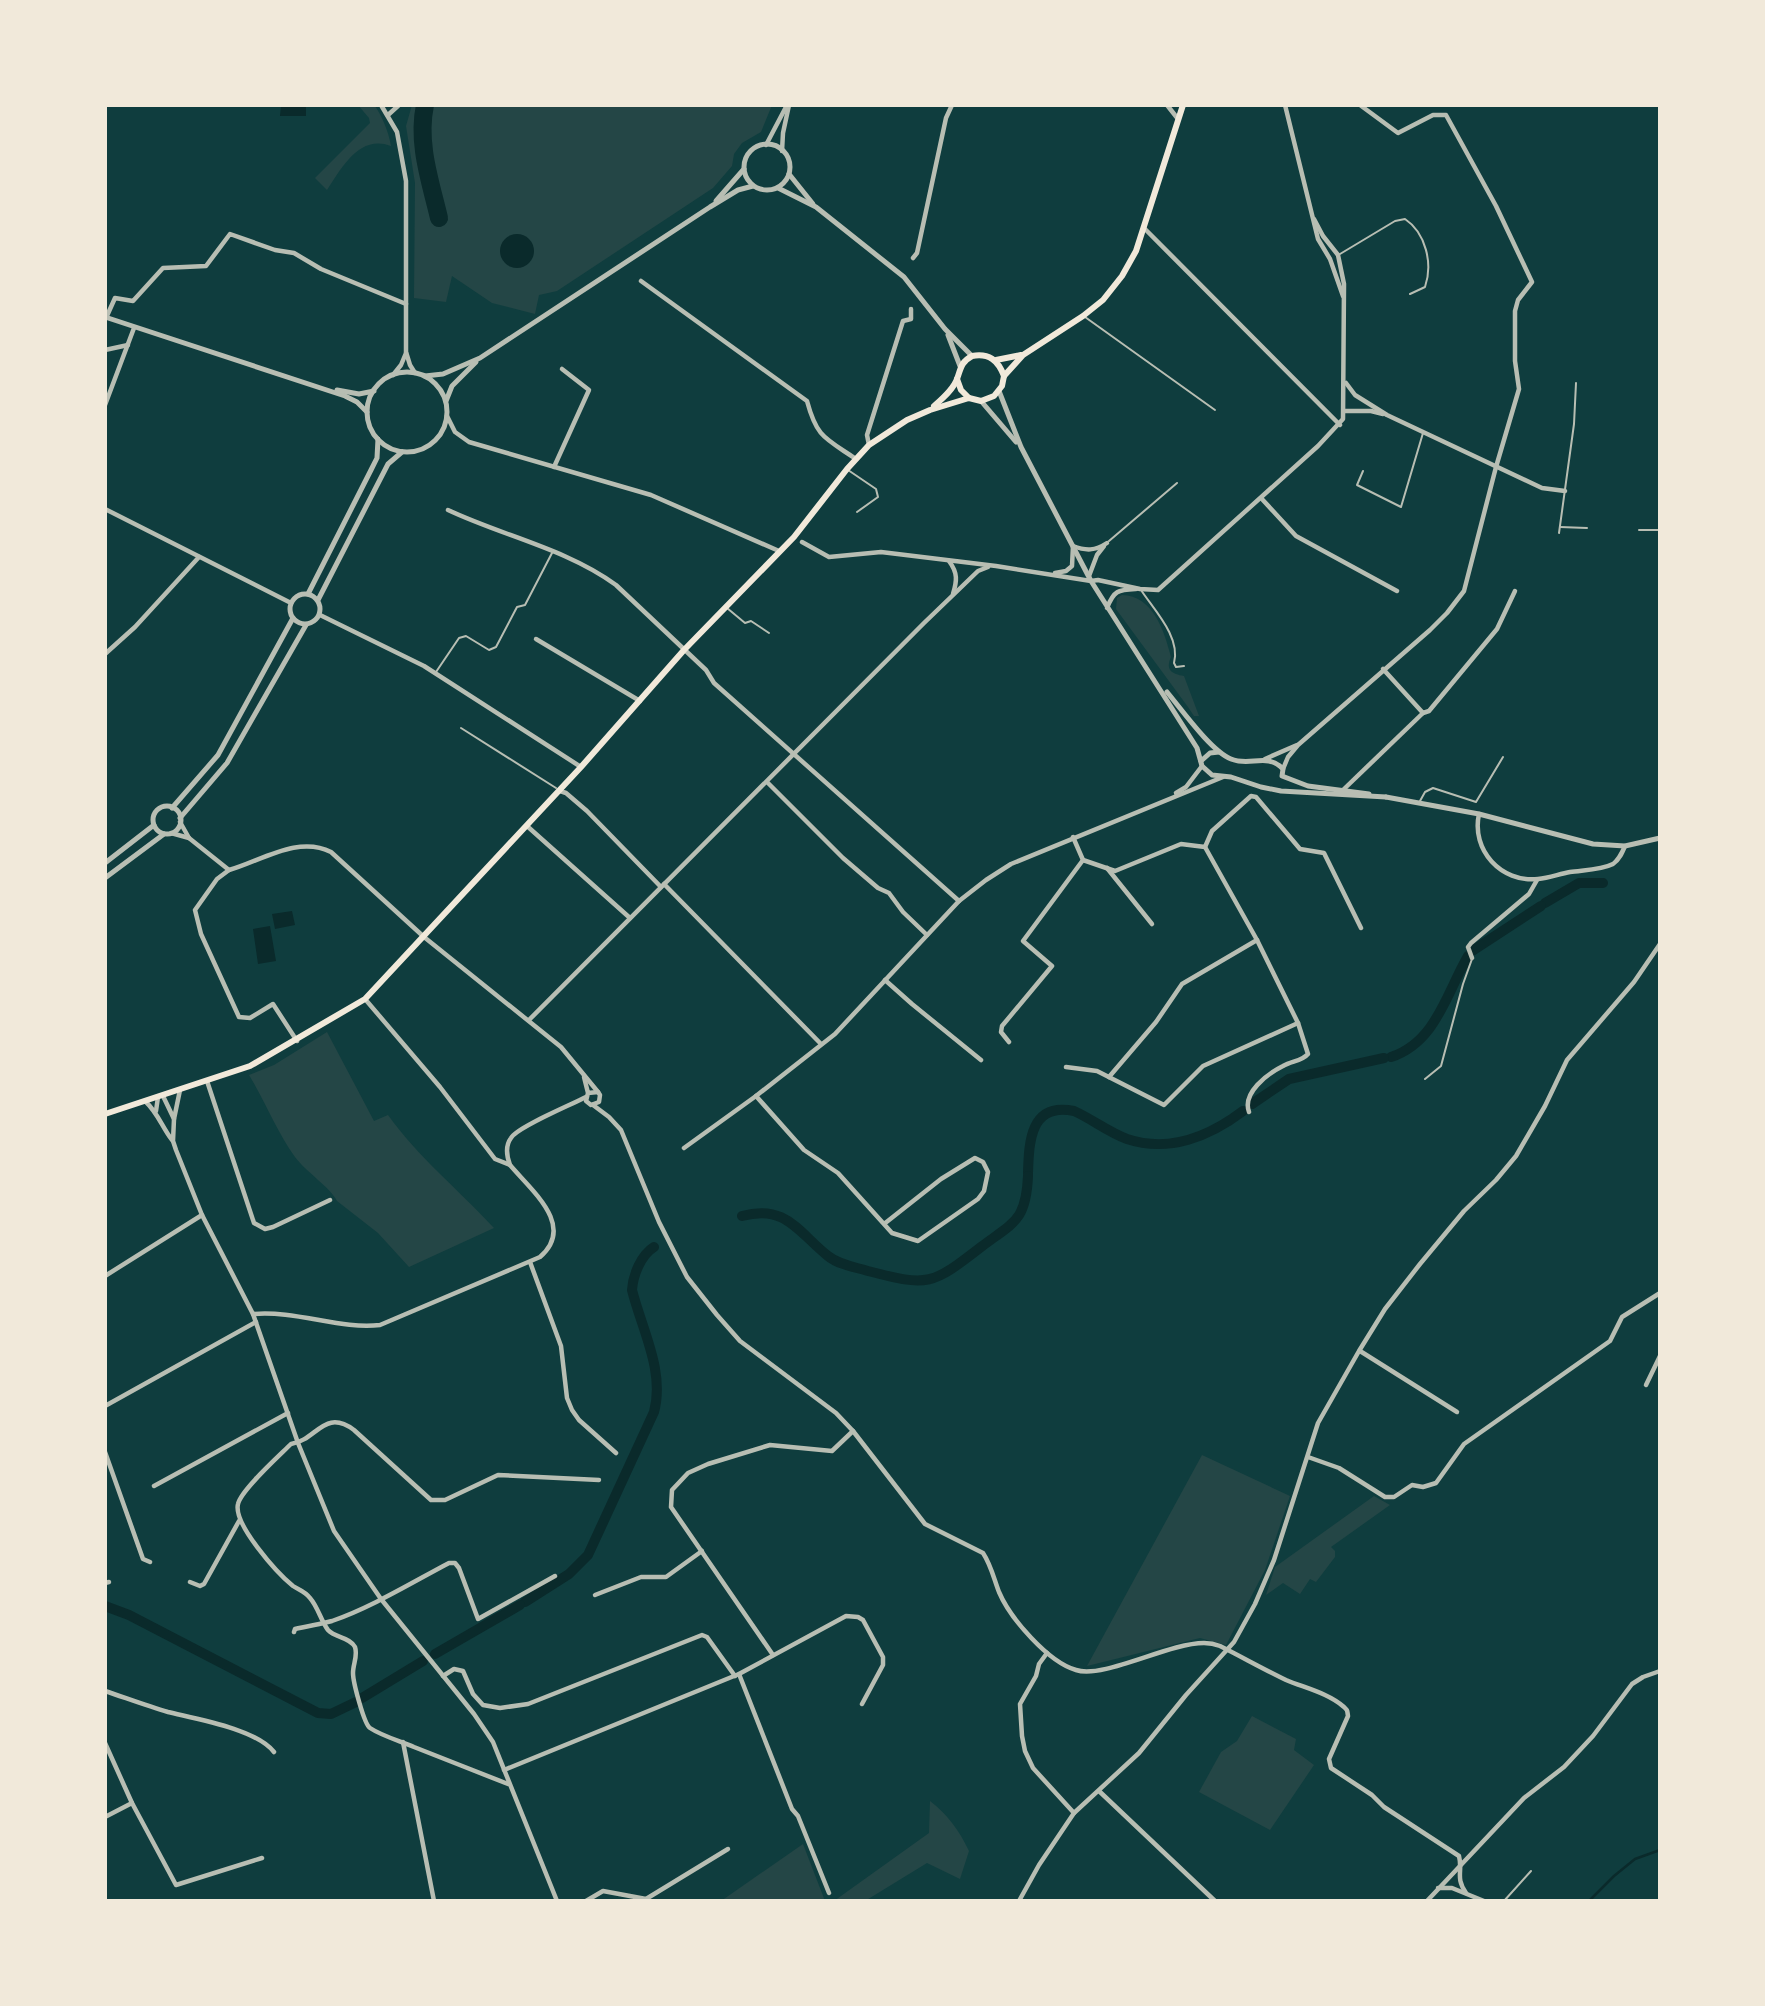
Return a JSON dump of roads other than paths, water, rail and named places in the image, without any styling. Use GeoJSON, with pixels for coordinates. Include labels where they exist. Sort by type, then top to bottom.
{"type":"FeatureCollection","features":[{"type":"Feature","properties":{"kind":"main road"},"geometry":{"type":"LineString","coordinates":[[957,379],[961,390],[969,398],[981,401],[988,399],[999,391],[1004,376],[1023,355],[1103,300],[1122,276],[1136,251],[1183,105]]}},
{"type":"Feature","properties":{"kind":"main road"},"geometry":{"type":"LineString","coordinates":[[996,360],[1023,355]]}},
{"type":"Feature","properties":{"kind":"main road"},"geometry":{"type":"LineString","coordinates":[[930,410],[946,395],[957,379],[960,366],[972,356],[989,356],[996,360],[1004,376]]}},
{"type":"Feature","properties":{"kind":"main road"},"geometry":{"type":"LineString","coordinates":[[105,1114],[250,1066],[365,999],[560,791],[684,650],[794,537],[869,445],[907,420],[969,398]]}},
{"type":"Feature","properties":{"kind":"street"},"geometry":{"type":"LineString","coordinates":[[380,105],[397,132],[406,181],[406,352],[415,373]]}},
{"type":"Feature","properties":{"kind":"street"},"geometry":{"type":"LineString","coordinates":[[388,115],[399,105]]}},
{"type":"Feature","properties":{"kind":"street"},"geometry":{"type":"LineString","coordinates":[[766,145],[788,105]]}},
{"type":"Feature","properties":{"kind":"street"},"geometry":{"type":"LineString","coordinates":[[778,188],[789,174],[789,162],[782,151],[788,105]]}},
{"type":"Feature","properties":{"kind":"street"},"geometry":{"type":"LineString","coordinates":[[913,258],[917,253],[946,118],[952,105]]}},
{"type":"Feature","properties":{"kind":"street"},"geometry":{"type":"LineString","coordinates":[[1167,105],[1178,119]]}},
{"type":"Feature","properties":{"kind":"street"},"geometry":{"type":"LineString","coordinates":[[1285,105],[1318,239],[1330,259],[1345,304]]}},
{"type":"Feature","properties":{"kind":"street"},"geometry":{"type":"LineString","coordinates":[[1273,789],[1288,757],[1298,745],[1447,613],[1464,591],[1519,389],[1515,361],[1515,311],[1518,300],[1532,282],[1496,206],[1446,115],[1433,115],[1398,133],[1360,105]]}},
{"type":"Feature","properties":{"kind":"street"},"geometry":{"type":"LineString","coordinates":[[753,186],[744,169],[744,162],[752,150],[766,145],[782,151]]}},
{"type":"Feature","properties":{"kind":"street"},"geometry":{"type":"LineString","coordinates":[[710,206],[744,169]]}},
{"type":"Feature","properties":{"kind":"street"},"geometry":{"type":"LineString","coordinates":[[789,174],[816,207]]}},
{"type":"Feature","properties":{"kind":"street"},"geometry":{"type":"LineString","coordinates":[[425,376],[443,374],[480,358],[710,206],[738,190],[753,186],[769,190],[778,188],[816,207],[904,277],[945,329],[972,356]]}},
{"type":"Feature","properties":{"kind":"street"},"geometry":{"type":"LineString","coordinates":[[1107,608],[1116,591],[1121,589],[1158,590],[1340,425],[1345,411],[1345,304],[1338,255],[1314,219]]}},
{"type":"Feature","properties":{"kind":"street"},"geometry":{"type":"LineString","coordinates":[[1144,229],[1340,425]]}},
{"type":"Feature","properties":{"kind":"street"},"geometry":{"type":"LineString","coordinates":[[368,412],[357,402],[320,387],[106,317],[115,298],[133,301],[163,268],[206,266],[230,234],[275,250],[294,253],[321,269],[406,303]]}},
{"type":"Feature","properties":{"kind":"street"},"geometry":{"type":"LineString","coordinates":[[641,281],[807,401],[813,426],[822,436],[856,459]]}},
{"type":"Feature","properties":{"kind":"street"},"geometry":{"type":"LineString","coordinates":[[869,445],[867,435],[903,321],[911,319],[911,309]]}},
{"type":"Feature","properties":{"kind":"street"},"geometry":{"type":"LineString","coordinates":[[105,405],[134,328]]}},
{"type":"Feature","properties":{"kind":"street"},"geometry":{"type":"LineString","coordinates":[[945,329],[956,350],[960,366]]}},
{"type":"Feature","properties":{"kind":"street"},"geometry":{"type":"LineString","coordinates":[[105,350],[129,345]]}},
{"type":"Feature","properties":{"kind":"street"},"geometry":{"type":"LineString","coordinates":[[393,375],[406,352]]}},
{"type":"Feature","properties":{"kind":"street"},"geometry":{"type":"LineString","coordinates":[[446,401],[452,386],[480,358]]}},
{"type":"Feature","properties":{"kind":"street"},"geometry":{"type":"LineString","coordinates":[[554,467],[589,390],[562,369]]}},
{"type":"Feature","properties":{"kind":"street"},"geometry":{"type":"LineString","coordinates":[[415,373],[425,376],[438,386],[446,401],[447,416],[444,428],[429,445],[412,452],[402,452],[378,439],[370,426],[368,412],[374,391],[383,380],[393,375],[415,373]]}},
{"type":"Feature","properties":{"kind":"street"},"geometry":{"type":"LineString","coordinates":[[1345,381],[1355,395],[1387,415],[1542,488],[1565,491]]}},
{"type":"Feature","properties":{"kind":"street"},"geometry":{"type":"LineString","coordinates":[[320,387],[359,394],[374,391]]}},
{"type":"Feature","properties":{"kind":"street"},"geometry":{"type":"LineString","coordinates":[[999,391],[1021,447],[1090,579],[1197,748],[1201,763],[1212,775],[1273,789],[1386,797]]}},
{"type":"Feature","properties":{"kind":"street"},"geometry":{"type":"LineString","coordinates":[[981,401],[1021,447]]}},
{"type":"Feature","properties":{"kind":"street"},"geometry":{"type":"LineString","coordinates":[[1345,411],[1371,411],[1387,415]]}},
{"type":"Feature","properties":{"kind":"street"},"geometry":{"type":"LineString","coordinates":[[447,416],[456,432],[469,442],[651,495],[779,551]]}},
{"type":"Feature","properties":{"kind":"street"},"geometry":{"type":"LineString","coordinates":[[308,594],[372,470],[377,458],[378,439]]}},
{"type":"Feature","properties":{"kind":"street"},"geometry":{"type":"LineString","coordinates":[[318,600],[308,594],[300,595],[291,603],[293,618],[306,625],[314,622],[320,615],[318,600],[388,464],[402,452]]}},
{"type":"Feature","properties":{"kind":"street"},"geometry":{"type":"LineString","coordinates":[[1261,498],[1296,536],[1398,591]]}},
{"type":"Feature","properties":{"kind":"street"},"geometry":{"type":"LineString","coordinates":[[105,509],[291,603]]}},
{"type":"Feature","properties":{"kind":"street"},"geometry":{"type":"LineString","coordinates":[[448,510],[552,552],[610,581],[706,670],[714,683],[959,901]]}},
{"type":"Feature","properties":{"kind":"street"},"geometry":{"type":"LineString","coordinates":[[802,542],[829,557],[881,552],[1098,580],[1140,589]]}},
{"type":"Feature","properties":{"kind":"street"},"geometry":{"type":"LineString","coordinates":[[1073,546],[1097,550],[1107,543]]}},
{"type":"Feature","properties":{"kind":"street"},"geometry":{"type":"LineString","coordinates":[[1090,579],[1097,555],[1107,543]]}},
{"type":"Feature","properties":{"kind":"street"},"geometry":{"type":"LineString","coordinates":[[1048,573],[1061,573],[1072,566],[1073,546]]}},
{"type":"Feature","properties":{"kind":"street"},"geometry":{"type":"LineString","coordinates":[[105,654],[199,557]]}},
{"type":"Feature","properties":{"kind":"street"},"geometry":{"type":"LineString","coordinates":[[949,561],[955,568],[957,581],[953,595]]}},
{"type":"Feature","properties":{"kind":"street"},"geometry":{"type":"LineString","coordinates":[[529,1020],[953,595],[978,571],[996,566]]}},
{"type":"Feature","properties":{"kind":"street"},"geometry":{"type":"LineString","coordinates":[[1343,790],[1423,713],[1429,711],[1449,689],[1497,629],[1515,591]]}},
{"type":"Feature","properties":{"kind":"street"},"geometry":{"type":"LineString","coordinates":[[320,615],[436,673],[581,767]]}},
{"type":"Feature","properties":{"kind":"street"},"geometry":{"type":"LineString","coordinates":[[164,834],[154,825],[154,816],[159,809],[172,808],[218,755],[293,618]]}},
{"type":"Feature","properties":{"kind":"street"},"geometry":{"type":"LineString","coordinates":[[171,834],[227,763],[306,625]]}},
{"type":"Feature","properties":{"kind":"street"},"geometry":{"type":"LineString","coordinates":[[536,639],[639,701]]}},
{"type":"Feature","properties":{"kind":"street"},"geometry":{"type":"LineString","coordinates":[[1383,669],[1423,713]]}},
{"type":"Feature","properties":{"kind":"street"},"geometry":{"type":"LineString","coordinates":[[1155,679],[1219,752],[1232,760],[1247,762],[1265,759],[1298,745]]}},
{"type":"Feature","properties":{"kind":"street"},"geometry":{"type":"LineString","coordinates":[[1169,797],[1186,787],[1210,753],[1219,752]]}},
{"type":"Feature","properties":{"kind":"street"},"geometry":{"type":"LineString","coordinates":[[1265,759],[1273,760],[1282,772],[1308,786],[1419,802],[1479,814],[1593,844],[1625,846],[1660,838]]}},
{"type":"Feature","properties":{"kind":"street"},"geometry":{"type":"LineString","coordinates":[[684,1148],[835,1034],[959,901],[986,880],[1011,864],[1224,776]]}},
{"type":"Feature","properties":{"kind":"street"},"geometry":{"type":"LineString","coordinates":[[767,782],[849,863],[878,888],[889,893],[903,912],[928,935]]}},
{"type":"Feature","properties":{"kind":"street"},"geometry":{"type":"LineString","coordinates":[[560,791],[587,811],[821,1044]]}},
{"type":"Feature","properties":{"kind":"street"},"geometry":{"type":"LineString","coordinates":[[1205,847],[1212,831],[1251,796],[1256,797],[1300,849],[1324,853],[1361,928]]}},
{"type":"Feature","properties":{"kind":"street"},"geometry":{"type":"LineString","coordinates":[[172,808],[190,838],[229,870]]}},
{"type":"Feature","properties":{"kind":"street"},"geometry":{"type":"LineString","coordinates":[[1479,814],[1477,833],[1489,860],[1509,875],[1538,880],[1614,863],[1625,846]]}},
{"type":"Feature","properties":{"kind":"street"},"geometry":{"type":"LineString","coordinates":[[105,863],[154,825]]}},
{"type":"Feature","properties":{"kind":"street"},"geometry":{"type":"LineString","coordinates":[[527,826],[630,918]]}},
{"type":"Feature","properties":{"kind":"street"},"geometry":{"type":"LineString","coordinates":[[105,878],[164,834],[190,838]]}},
{"type":"Feature","properties":{"kind":"street"},"geometry":{"type":"LineString","coordinates":[[1073,837],[1083,860],[1115,871],[1181,844],[1205,847]]}},
{"type":"Feature","properties":{"kind":"street"},"geometry":{"type":"LineString","coordinates":[[297,1041],[273,1004],[250,1018],[239,1017],[201,934],[195,910],[217,879],[229,870],[300,846],[322,848],[341,861],[424,937],[561,1047],[598,1092],[609,1117]]}},
{"type":"Feature","properties":{"kind":"street"},"geometry":{"type":"LineString","coordinates":[[1205,847],[1257,940],[1298,1023],[1308,1054],[1305,1058],[1284,1065],[1259,1084],[1248,1098],[1246,1104],[1249,1112]]}},
{"type":"Feature","properties":{"kind":"street"},"geometry":{"type":"LineString","coordinates":[[1009,1042],[1002,1032],[1002,1026],[1052,966],[1023,941],[1083,860]]}},
{"type":"Feature","properties":{"kind":"street"},"geometry":{"type":"LineString","coordinates":[[1107,868],[1152,924]]}},
{"type":"Feature","properties":{"kind":"street"},"geometry":{"type":"LineString","coordinates":[[1472,958],[1468,947],[1471,943],[1529,894],[1538,880]]}},
{"type":"Feature","properties":{"kind":"street"},"geometry":{"type":"LineString","coordinates":[[1109,1077],[1156,1021],[1182,984],[1257,940]]}},
{"type":"Feature","properties":{"kind":"street"},"geometry":{"type":"LineString","coordinates":[[1019,1901],[1074,1812],[1139,1753],[1234,1642],[1255,1604],[1274,1560],[1325,1409],[1359,1351],[1385,1309],[1420,1264],[1464,1211],[1516,1156],[1545,1106],[1567,1060],[1634,982],[1660,944]]}},
{"type":"Feature","properties":{"kind":"street"},"geometry":{"type":"LineString","coordinates":[[885,980],[981,1060]]}},
{"type":"Feature","properties":{"kind":"street"},"geometry":{"type":"LineString","coordinates":[[365,999],[440,1087],[495,1159],[510,1165]]}},
{"type":"Feature","properties":{"kind":"street"},"geometry":{"type":"LineString","coordinates":[[1066,1067],[1097,1071],[1164,1105],[1203,1066],[1298,1023]]}},
{"type":"Feature","properties":{"kind":"street"},"geometry":{"type":"LineString","coordinates":[[584,1077],[591,1105],[609,1117],[621,1130],[659,1222],[687,1277],[740,1341],[836,1413],[925,1524],[983,1553],[1000,1595],[1047,1653],[1059,1663],[1076,1671],[1093,1672],[1188,1644],[1208,1643],[1320,1693],[1347,1710],[1348,1716],[1329,1759],[1331,1768],[1372,1795],[1384,1807],[1459,1856],[1461,1865],[1458,1875],[1466,1893]]}},
{"type":"Feature","properties":{"kind":"street"},"geometry":{"type":"LineString","coordinates":[[206,1081],[254,1223],[265,1229],[272,1227],[330,1200]]}},
{"type":"Feature","properties":{"kind":"street"},"geometry":{"type":"LineString","coordinates":[[173,1141],[180,1090]]}},
{"type":"Feature","properties":{"kind":"street"},"geometry":{"type":"LineString","coordinates":[[253,1314],[284,1313],[364,1326],[380,1325],[530,1262],[549,1249],[554,1240],[555,1226],[547,1211],[510,1165],[507,1149],[513,1134],[571,1106],[587,1095],[598,1092]]}},
{"type":"Feature","properties":{"kind":"street"},"geometry":{"type":"LineString","coordinates":[[160,1096],[174,1119]]}},
{"type":"Feature","properties":{"kind":"street"},"geometry":{"type":"LineString","coordinates":[[156,1111],[160,1096]]}},
{"type":"Feature","properties":{"kind":"street"},"geometry":{"type":"LineString","coordinates":[[756,1096],[804,1150],[838,1173],[892,1233],[918,1241],[970,1205],[984,1191],[988,1172],[983,1162],[975,1158],[952,1172],[884,1224]]}},
{"type":"Feature","properties":{"kind":"street"},"geometry":{"type":"LineString","coordinates":[[571,1106],[591,1105],[601,1099]]}},
{"type":"Feature","properties":{"kind":"street"},"geometry":{"type":"LineString","coordinates":[[145,1101],[156,1111],[162,1128],[173,1141],[202,1215],[253,1314],[298,1443],[334,1531],[349,1556],[494,1742],[557,1901]]}},
{"type":"Feature","properties":{"kind":"street"},"geometry":{"type":"LineString","coordinates":[[105,1276],[202,1215]]}},
{"type":"Feature","properties":{"kind":"street"},"geometry":{"type":"LineString","coordinates":[[530,1262],[561,1346],[567,1398],[572,1410],[579,1420],[617,1453]]}},
{"type":"Feature","properties":{"kind":"street"},"geometry":{"type":"LineString","coordinates":[[1307,1457],[1339,1468],[1385,1497],[1394,1497],[1412,1485],[1423,1487],[1436,1483],[1464,1444],[1609,1341],[1622,1317],[1660,1293]]}},
{"type":"Feature","properties":{"kind":"street"},"geometry":{"type":"LineString","coordinates":[[105,1406],[256,1322]]}},
{"type":"Feature","properties":{"kind":"street"},"geometry":{"type":"LineString","coordinates":[[1359,1351],[1457,1412]]}},
{"type":"Feature","properties":{"kind":"street"},"geometry":{"type":"LineString","coordinates":[[1646,1385],[1660,1356]]}},
{"type":"Feature","properties":{"kind":"street"},"geometry":{"type":"LineString","coordinates":[[155,1486],[288,1413]]}},
{"type":"Feature","properties":{"kind":"street"},"geometry":{"type":"LineString","coordinates":[[509,1784],[370,1728],[364,1722],[353,1673],[356,1657],[354,1646],[332,1634],[312,1600],[305,1592],[293,1586],[258,1548],[239,1521],[238,1504],[244,1493],[291,1444],[298,1443],[330,1422],[347,1425],[431,1500],[445,1500],[498,1475],[599,1480]]}},
{"type":"Feature","properties":{"kind":"street"},"geometry":{"type":"LineString","coordinates":[[773,1655],[671,1507],[671,1490],[688,1473],[708,1464],[770,1444],[832,1451],[853,1431]]}},
{"type":"Feature","properties":{"kind":"street"},"geometry":{"type":"LineString","coordinates":[[105,1452],[143,1559],[150,1562]]}},
{"type":"Feature","properties":{"kind":"street"},"geometry":{"type":"LineString","coordinates":[[105,1475],[111,1473]]}},
{"type":"Feature","properties":{"kind":"street"},"geometry":{"type":"LineString","coordinates":[[190,1582],[200,1586],[204,1584],[239,1521]]}},
{"type":"Feature","properties":{"kind":"street"},"geometry":{"type":"LineString","coordinates":[[595,1595],[641,1577],[666,1577],[702,1551]]}},
{"type":"Feature","properties":{"kind":"street"},"geometry":{"type":"LineString","coordinates":[[294,1632],[295,1629],[324,1623],[381,1598],[449,1563],[454,1563],[459,1568],[478,1619],[555,1576]]}},
{"type":"Feature","properties":{"kind":"street"},"geometry":{"type":"LineString","coordinates":[[504,1770],[737,1675],[846,1616],[863,1620],[883,1657],[883,1665],[862,1704]]}},
{"type":"Feature","properties":{"kind":"street"},"geometry":{"type":"LineString","coordinates":[[443,1676],[454,1669],[463,1671],[477,1700],[491,1707],[528,1704],[702,1635],[707,1637],[737,1675],[829,1893]]}},
{"type":"Feature","properties":{"kind":"street"},"geometry":{"type":"LineString","coordinates":[[1047,1653],[1020,1704],[1022,1735],[1032,1768],[1074,1812]]}},
{"type":"Feature","properties":{"kind":"street"},"geometry":{"type":"LineString","coordinates":[[1427,1901],[1524,1798],[1564,1767],[1593,1736],[1632,1684],[1660,1671]]}},
{"type":"Feature","properties":{"kind":"street"},"geometry":{"type":"LineString","coordinates":[[105,1691],[228,1728],[266,1742],[274,1752]]}},
{"type":"Feature","properties":{"kind":"street"},"geometry":{"type":"LineString","coordinates":[[403,1742],[434,1901]]}},
{"type":"Feature","properties":{"kind":"street"},"geometry":{"type":"LineString","coordinates":[[105,1743],[132,1803],[176,1885],[261,1858]]}},
{"type":"Feature","properties":{"kind":"street"},"geometry":{"type":"LineString","coordinates":[[1099,1791],[1215,1901]]}},
{"type":"Feature","properties":{"kind":"street"},"geometry":{"type":"LineString","coordinates":[[105,1817],[132,1803]]}},
{"type":"Feature","properties":{"kind":"street"},"geometry":{"type":"LineString","coordinates":[[586,1901],[603,1891],[646,1899],[728,1849]]}},
{"type":"Feature","properties":{"kind":"street"},"geometry":{"type":"LineString","coordinates":[[1437,1888],[1452,1888],[1484,1901]]}},
{"type":"Feature","properties":{"kind":"lane"},"geometry":{"type":"LineString","coordinates":[[1330,259],[1395,220],[1405,219],[1412,224],[1428,253],[1429,275],[1425,287],[1410,294]]}},
{"type":"Feature","properties":{"kind":"lane"},"geometry":{"type":"LineString","coordinates":[[1083,316],[1215,410]]}},
{"type":"Feature","properties":{"kind":"lane"},"geometry":{"type":"LineString","coordinates":[[1559,533],[1574,424],[1576,383]]}},
{"type":"Feature","properties":{"kind":"lane"},"geometry":{"type":"LineString","coordinates":[[1363,471],[1357,485],[1401,508],[1424,432]]}},
{"type":"Feature","properties":{"kind":"lane"},"geometry":{"type":"LineString","coordinates":[[847,469],[876,489],[877,497],[857,512]]}},
{"type":"Feature","properties":{"kind":"lane"},"geometry":{"type":"LineString","coordinates":[[1107,543],[1177,483]]}},
{"type":"Feature","properties":{"kind":"lane"},"geometry":{"type":"LineString","coordinates":[[1560,527],[1587,528]]}},
{"type":"Feature","properties":{"kind":"lane"},"geometry":{"type":"LineString","coordinates":[[1639,530],[1660,530]]}},
{"type":"Feature","properties":{"kind":"lane"},"geometry":{"type":"LineString","coordinates":[[436,673],[459,638],[466,636],[489,650],[496,647],[517,607],[524,605],[552,552]]}},
{"type":"Feature","properties":{"kind":"lane"},"geometry":{"type":"LineString","coordinates":[[1140,589],[1172,636],[1176,656],[1174,663],[1177,667],[1184,666]]}},
{"type":"Feature","properties":{"kind":"lane"},"geometry":{"type":"LineString","coordinates":[[726,607],[745,623],[751,621],[769,633]]}},
{"type":"Feature","properties":{"kind":"lane"},"geometry":{"type":"LineString","coordinates":[[461,727],[560,791]]}},
{"type":"Feature","properties":{"kind":"lane"},"geometry":{"type":"LineString","coordinates":[[1419,802],[1425,792],[1433,788],[1476,802],[1503,757]]}},
{"type":"Feature","properties":{"kind":"lane"},"geometry":{"type":"LineString","coordinates":[[1425,1079],[1441,1066],[1472,958]]}},
{"type":"Feature","properties":{"kind":"lane"},"geometry":{"type":"LineString","coordinates":[[1504,1901],[1531,1871]]}},
{"type":"Feature","properties":{"kind":"waterway"},"geometry":{"type":"LineString","coordinates":[[425,105],[424,147],[439,218]]}},
{"type":"Feature","properties":{"kind":"waterway"},"geometry":{"type":"LineString","coordinates":[[1545,903],[1579,883],[1603,883]]}},
{"type":"Feature","properties":{"kind":"waterway"},"geometry":{"type":"LineString","coordinates":[[1472,951],[1541,906]]}},
{"type":"Feature","properties":{"kind":"waterway"},"geometry":{"type":"LineString","coordinates":[[1391,1057],[1406,1050],[1429,1028],[1468,956]]}},
{"type":"Feature","properties":{"kind":"waterway"},"geometry":{"type":"LineString","coordinates":[[1252,1104],[1289,1079],[1384,1058]]}},
{"type":"Feature","properties":{"kind":"waterway"},"geometry":{"type":"LineString","coordinates":[[1028,1173],[1031,1137],[1040,1118],[1048,1113],[1059,1110],[1074,1111],[1127,1139],[1158,1144],[1203,1135],[1243,1111]]}},
{"type":"Feature","properties":{"kind":"waterway"},"geometry":{"type":"LineString","coordinates":[[742,1216],[757,1213],[781,1217],[828,1256],[842,1264],[904,1279],[929,1279],[951,1269],[1016,1219],[1024,1203],[1028,1176]]}},
{"type":"Feature","properties":{"kind":"waterway"},"geometry":{"type":"LineString","coordinates":[[525,1602],[569,1574],[588,1555],[654,1412],[657,1397],[655,1366],[632,1290],[638,1266],[654,1247]]}},
{"type":"Feature","properties":{"kind":"waterway"},"geometry":{"type":"LineString","coordinates":[[435,1654],[520,1605]]}},
{"type":"Feature","properties":{"kind":"waterway"},"geometry":{"type":"LineString","coordinates":[[105,1606],[129,1615],[318,1713],[331,1714],[356,1702]]}},
{"type":"Feature","properties":{"kind":"waterway"},"geometry":{"type":"LineString","coordinates":[[362,1698],[423,1661]]}},
{"type":"Feature","properties":{"kind":"waterway"},"geometry":{"type":"LineString","coordinates":[[1589,1901],[1635,1859],[1660,1850]]}}]}
